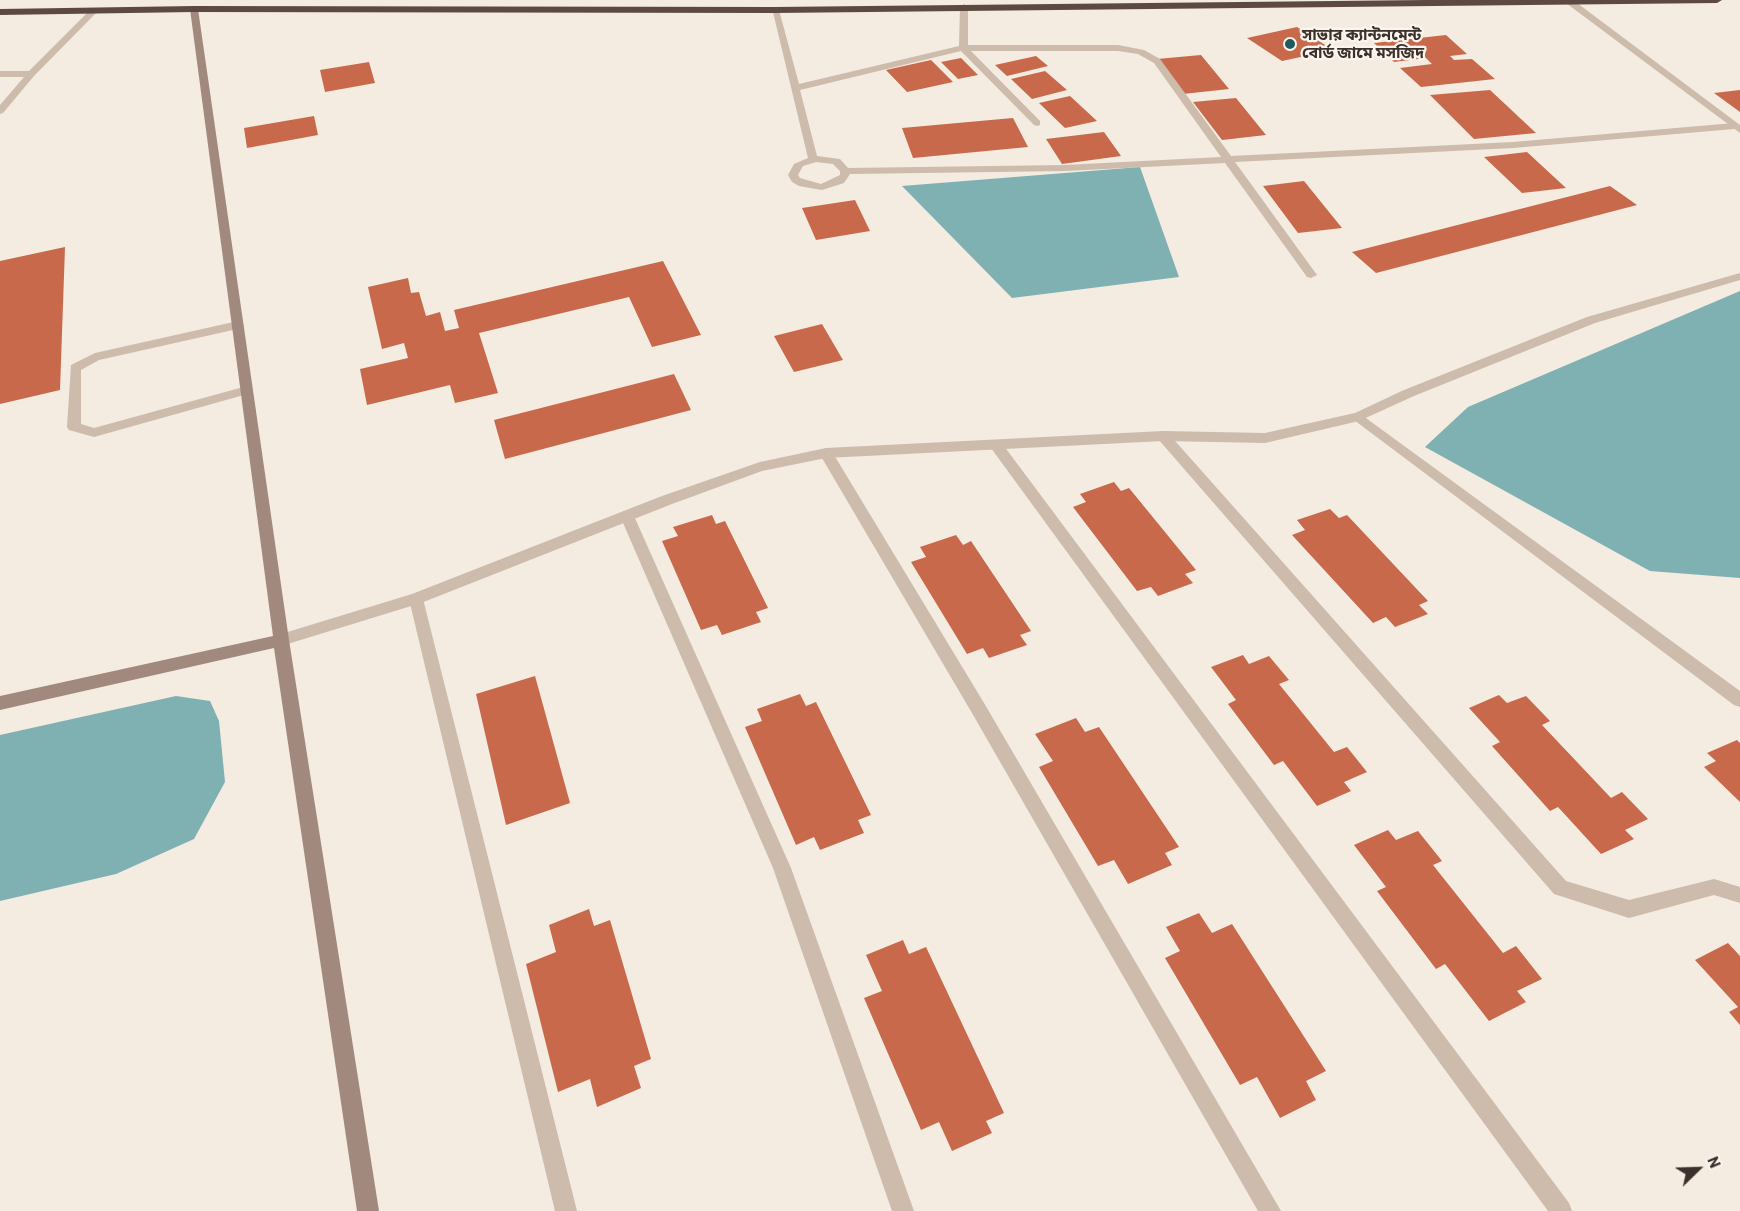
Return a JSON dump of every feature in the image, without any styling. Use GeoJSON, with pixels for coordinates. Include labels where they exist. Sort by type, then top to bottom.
{"type":"FeatureCollection","features":[{"type":"Feature","properties":{"kind":"highway"},"geometry":{"type":"LineString","coordinates":[[0,12],[194,9],[775,10],[1717,0]]}},
{"type":"Feature","properties":{"kind":"street"},"geometry":{"type":"LineString","coordinates":[[1569,1],[1737,128]]}},
{"type":"Feature","properties":{"kind":"street"},"geometry":{"type":"LineString","coordinates":[[964,7],[963,48],[1037,123]]}},
{"type":"Feature","properties":{"kind":"street"},"geometry":{"type":"LineString","coordinates":[[194,9],[281,640],[368,1211]]}},
{"type":"Feature","properties":{"kind":"street"},"geometry":{"type":"LineString","coordinates":[[775,10],[813,159]]}},
{"type":"Feature","properties":{"kind":"street"},"geometry":{"type":"LineString","coordinates":[[0,111],[31,74],[93,11]]}},
{"type":"Feature","properties":{"kind":"street"},"geometry":{"type":"LineString","coordinates":[[795,88],[963,48],[1118,48],[1141,52],[1157,61],[1311,275]]}},
{"type":"Feature","properties":{"kind":"street"},"geometry":{"type":"LineString","coordinates":[[0,74],[31,74]]}},
{"type":"Feature","properties":{"kind":"street"},"geometry":{"type":"LineString","coordinates":[[846,171],[840,182],[812,187],[803,184],[793,175],[794,169],[799,164],[813,159],[836,161],[846,171],[1065,168],[1513,145],[1737,128]]}},
{"type":"Feature","properties":{"kind":"street"},"geometry":{"type":"LineString","coordinates":[[0,703],[281,640],[416,599],[627,516],[760,467],[826,453],[1163,436],[1266,438],[1359,417],[1409,393],[1591,321],[1740,276]]}},
{"type":"Feature","properties":{"kind":"street"},"geometry":{"type":"LineString","coordinates":[[238,326],[95,357],[75,368],[74,427],[94,433],[247,390]]}},
{"type":"Feature","properties":{"kind":"street"},"geometry":{"type":"LineString","coordinates":[[1359,417],[1740,700]]}},
{"type":"Feature","properties":{"kind":"street"},"geometry":{"type":"LineString","coordinates":[[1163,436],[1560,888],[1629,909],[1714,887],[1740,895]]}},
{"type":"Feature","properties":{"kind":"street"},"geometry":{"type":"LineString","coordinates":[[996,445],[1561,1211]]}},
{"type":"Feature","properties":{"kind":"street"},"geometry":{"type":"LineString","coordinates":[[826,453],[978,708],[1270,1211]]}},
{"type":"Feature","properties":{"kind":"street"},"geometry":{"type":"LineString","coordinates":[[627,516],[782,868],[903,1211]]}},
{"type":"Feature","properties":{"kind":"street"},"geometry":{"type":"LineString","coordinates":[[416,599],[566,1211]]}},
{"type":"Feature","properties":{"kind":"water"},"geometry":{"type":"Polygon","coordinates":[[[1140,167],[1179,277],[1012,298],[902,186],[1140,167]]]}},
{"type":"Feature","properties":{"kind":"water"},"geometry":{"type":"Polygon","coordinates":[[[1740,291],[1740,578],[1650,571],[1425,447],[1468,407],[1740,291]]]}},
{"type":"Feature","properties":{"kind":"water"},"geometry":{"type":"Polygon","coordinates":[[[176,696],[210,701],[219,721],[225,782],[194,839],[116,874],[0,901],[0,735],[176,696]]]}},
{"type":"Feature","properties":{"kind":"building","name":"সাভার ক্যান্টনমেন্ট বোর্ড জামে মসজিদ"},"geometry":{"type":"Polygon","coordinates":[[[1297,27],[1333,50],[1282,61],[1247,38],[1297,27]]]}},
{"type":"Feature","properties":{"kind":"building"},"geometry":{"type":"Polygon","coordinates":[[[1446,35],[1467,54],[1450,56],[1454,60],[1472,59],[1495,79],[1421,87],[1400,68],[1432,64],[1426,58],[1394,62],[1374,43],[1446,35]]]}},
{"type":"Feature","properties":{"kind":"building"},"geometry":{"type":"Polygon","coordinates":[[[1201,55],[1229,89],[1183,94],[1157,59],[1201,55]]]}},
{"type":"Feature","properties":{"kind":"building"},"geometry":{"type":"Polygon","coordinates":[[[1036,56],[1048,66],[1007,76],[995,65],[1036,56]]]}},
{"type":"Feature","properties":{"kind":"building"},"geometry":{"type":"Polygon","coordinates":[[[961,58],[978,75],[958,79],[941,62],[961,58]]]}},
{"type":"Feature","properties":{"kind":"building"},"geometry":{"type":"Polygon","coordinates":[[[931,60],[953,82],[907,92],[886,70],[931,60]]]}},
{"type":"Feature","properties":{"kind":"building"},"geometry":{"type":"Polygon","coordinates":[[[369,62],[375,83],[325,92],[320,70],[369,62]]]}},
{"type":"Feature","properties":{"kind":"building"},"geometry":{"type":"Polygon","coordinates":[[[1045,71],[1067,90],[1032,99],[1011,79],[1045,71]]]}},
{"type":"Feature","properties":{"kind":"building"},"geometry":{"type":"Polygon","coordinates":[[[1490,90],[1536,133],[1474,139],[1430,95],[1490,90]]]}},
{"type":"Feature","properties":{"kind":"building"},"geometry":{"type":"Polygon","coordinates":[[[1740,90],[1740,112],[1714,93],[1740,90]]]}},
{"type":"Feature","properties":{"kind":"building"},"geometry":{"type":"Polygon","coordinates":[[[1070,96],[1097,121],[1065,128],[1039,103],[1070,96]]]}},
{"type":"Feature","properties":{"kind":"building"},"geometry":{"type":"Polygon","coordinates":[[[1236,98],[1266,135],[1222,140],[1193,102],[1236,98]]]}},
{"type":"Feature","properties":{"kind":"building"},"geometry":{"type":"Polygon","coordinates":[[[314,116],[318,135],[247,148],[244,128],[314,116]]]}},
{"type":"Feature","properties":{"kind":"building"},"geometry":{"type":"Polygon","coordinates":[[[1013,118],[1028,147],[913,158],[902,128],[1013,118]]]}},
{"type":"Feature","properties":{"kind":"building"},"geometry":{"type":"Polygon","coordinates":[[[1104,132],[1121,156],[1062,164],[1046,139],[1104,132]]]}},
{"type":"Feature","properties":{"kind":"building"},"geometry":{"type":"Polygon","coordinates":[[[1527,152],[1566,188],[1522,193],[1484,157],[1527,152]]]}},
{"type":"Feature","properties":{"kind":"building"},"geometry":{"type":"Polygon","coordinates":[[[1304,181],[1342,228],[1298,233],[1263,186],[1304,181]]]}},
{"type":"Feature","properties":{"kind":"building"},"geometry":{"type":"Polygon","coordinates":[[[1610,186],[1637,205],[1376,273],[1352,252],[1610,186]]]}},
{"type":"Feature","properties":{"kind":"building"},"geometry":{"type":"Polygon","coordinates":[[[855,200],[870,231],[816,240],[802,208],[855,200]]]}},
{"type":"Feature","properties":{"kind":"building"},"geometry":{"type":"Polygon","coordinates":[[[65,247],[60,390],[0,404],[0,261],[65,247]]]}},
{"type":"Feature","properties":{"kind":"building"},"geometry":{"type":"Polygon","coordinates":[[[663,261],[701,335],[652,347],[629,297],[479,333],[498,393],[455,403],[450,385],[367,405],[360,369],[408,358],[404,343],[382,349],[368,287],[408,278],[411,293],[419,292],[426,316],[440,312],[445,331],[459,328],[454,310],[663,261]]]}},
{"type":"Feature","properties":{"kind":"building"},"geometry":{"type":"Polygon","coordinates":[[[822,324],[843,360],[794,372],[774,336],[822,324]]]}},
{"type":"Feature","properties":{"kind":"building"},"geometry":{"type":"Polygon","coordinates":[[[674,374],[691,410],[505,459],[494,420],[674,374]]]}},
{"type":"Feature","properties":{"kind":"building"},"geometry":{"type":"Polygon","coordinates":[[[1114,482],[1121,491],[1129,488],[1196,570],[1185,574],[1193,583],[1158,596],[1151,587],[1137,591],[1073,507],[1086,502],[1080,494],[1114,482]]]}},
{"type":"Feature","properties":{"kind":"building"},"geometry":{"type":"Polygon","coordinates":[[[1330,509],[1339,518],[1347,515],[1428,601],[1419,605],[1428,614],[1395,627],[1386,617],[1373,623],[1292,535],[1305,530],[1297,520],[1330,509]]]}},
{"type":"Feature","properties":{"kind":"building"},"geometry":{"type":"Polygon","coordinates":[[[712,515],[716,524],[725,521],[768,608],[756,612],[761,622],[722,635],[717,625],[701,630],[662,541],[678,536],[673,527],[712,515]]]}},
{"type":"Feature","properties":{"kind":"building"},"geometry":{"type":"Polygon","coordinates":[[[956,535],[963,545],[971,541],[1031,631],[1020,635],[1027,645],[989,658],[983,648],[967,654],[911,562],[926,557],[920,547],[956,535]]]}},
{"type":"Feature","properties":{"kind":"building"},"geometry":{"type":"Polygon","coordinates":[[[1243,655],[1249,664],[1269,656],[1289,680],[1279,684],[1334,752],[1347,747],[1367,772],[1344,782],[1351,791],[1317,806],[1283,761],[1274,765],[1228,704],[1236,700],[1211,667],[1243,655]]]}},
{"type":"Feature","properties":{"kind":"building"},"geometry":{"type":"Polygon","coordinates":[[[535,676],[570,803],[506,825],[476,694],[535,676]]]}},
{"type":"Feature","properties":{"kind":"building"},"geometry":{"type":"Polygon","coordinates":[[[800,694],[806,706],[816,702],[871,815],[858,820],[864,833],[820,850],[814,837],[796,845],[745,727],[762,721],[757,709],[800,694]]]}},
{"type":"Feature","properties":{"kind":"building"},"geometry":{"type":"Polygon","coordinates":[[[1499,695],[1507,703],[1526,696],[1550,721],[1542,725],[1611,798],[1622,792],[1648,819],[1625,830],[1634,839],[1601,854],[1558,807],[1550,811],[1492,746],[1500,742],[1469,708],[1499,695]]]}},
{"type":"Feature","properties":{"kind":"building"},"geometry":{"type":"Polygon","coordinates":[[[1076,718],[1085,732],[1099,727],[1179,847],[1165,853],[1172,865],[1128,884],[1114,860],[1098,866],[1039,767],[1053,761],[1035,734],[1076,718]]]}},
{"type":"Feature","properties":{"kind":"building"},"geometry":{"type":"Polygon","coordinates":[[[1737,740],[1740,743],[1740,802],[1704,767],[1716,761],[1707,753],[1737,740]]]}},
{"type":"Feature","properties":{"kind":"building"},"geometry":{"type":"Polygon","coordinates":[[[1388,830],[1396,840],[1418,831],[1442,861],[1433,865],[1503,953],[1516,946],[1542,979],[1517,991],[1526,1002],[1489,1021],[1445,964],[1436,969],[1377,891],[1386,887],[1354,845],[1388,830]]]}},
{"type":"Feature","properties":{"kind":"building"},"geometry":{"type":"Polygon","coordinates":[[[589,909],[594,926],[610,920],[651,1059],[634,1066],[641,1088],[597,1107],[590,1079],[558,1092],[526,964],[556,952],[549,925],[589,909]]]}},
{"type":"Feature","properties":{"kind":"building"},"geometry":{"type":"Polygon","coordinates":[[[1199,913],[1212,933],[1232,924],[1326,1071],[1306,1081],[1316,1100],[1280,1118],[1257,1077],[1240,1085],[1165,958],[1180,951],[1166,927],[1199,913]]]}},
{"type":"Feature","properties":{"kind":"building"},"geometry":{"type":"Polygon","coordinates":[[[903,940],[909,954],[926,947],[1004,1113],[986,1121],[992,1133],[952,1151],[939,1122],[921,1130],[864,998],[882,991],[866,955],[903,940]]]}},
{"type":"Feature","properties":{"kind":"building"},"geometry":{"type":"Polygon","coordinates":[[[1728,943],[1740,956],[1740,1025],[1729,1012],[1738,1007],[1695,960],[1728,943]]]}},
{"type":"Feature","properties":{"kind":"place","name":"সাভার ক্যান্টনমেন্ট বোর্ড জামে মসজিদ"},"geometry":{"type":"Point","coordinates":[1290,44]}}]}
